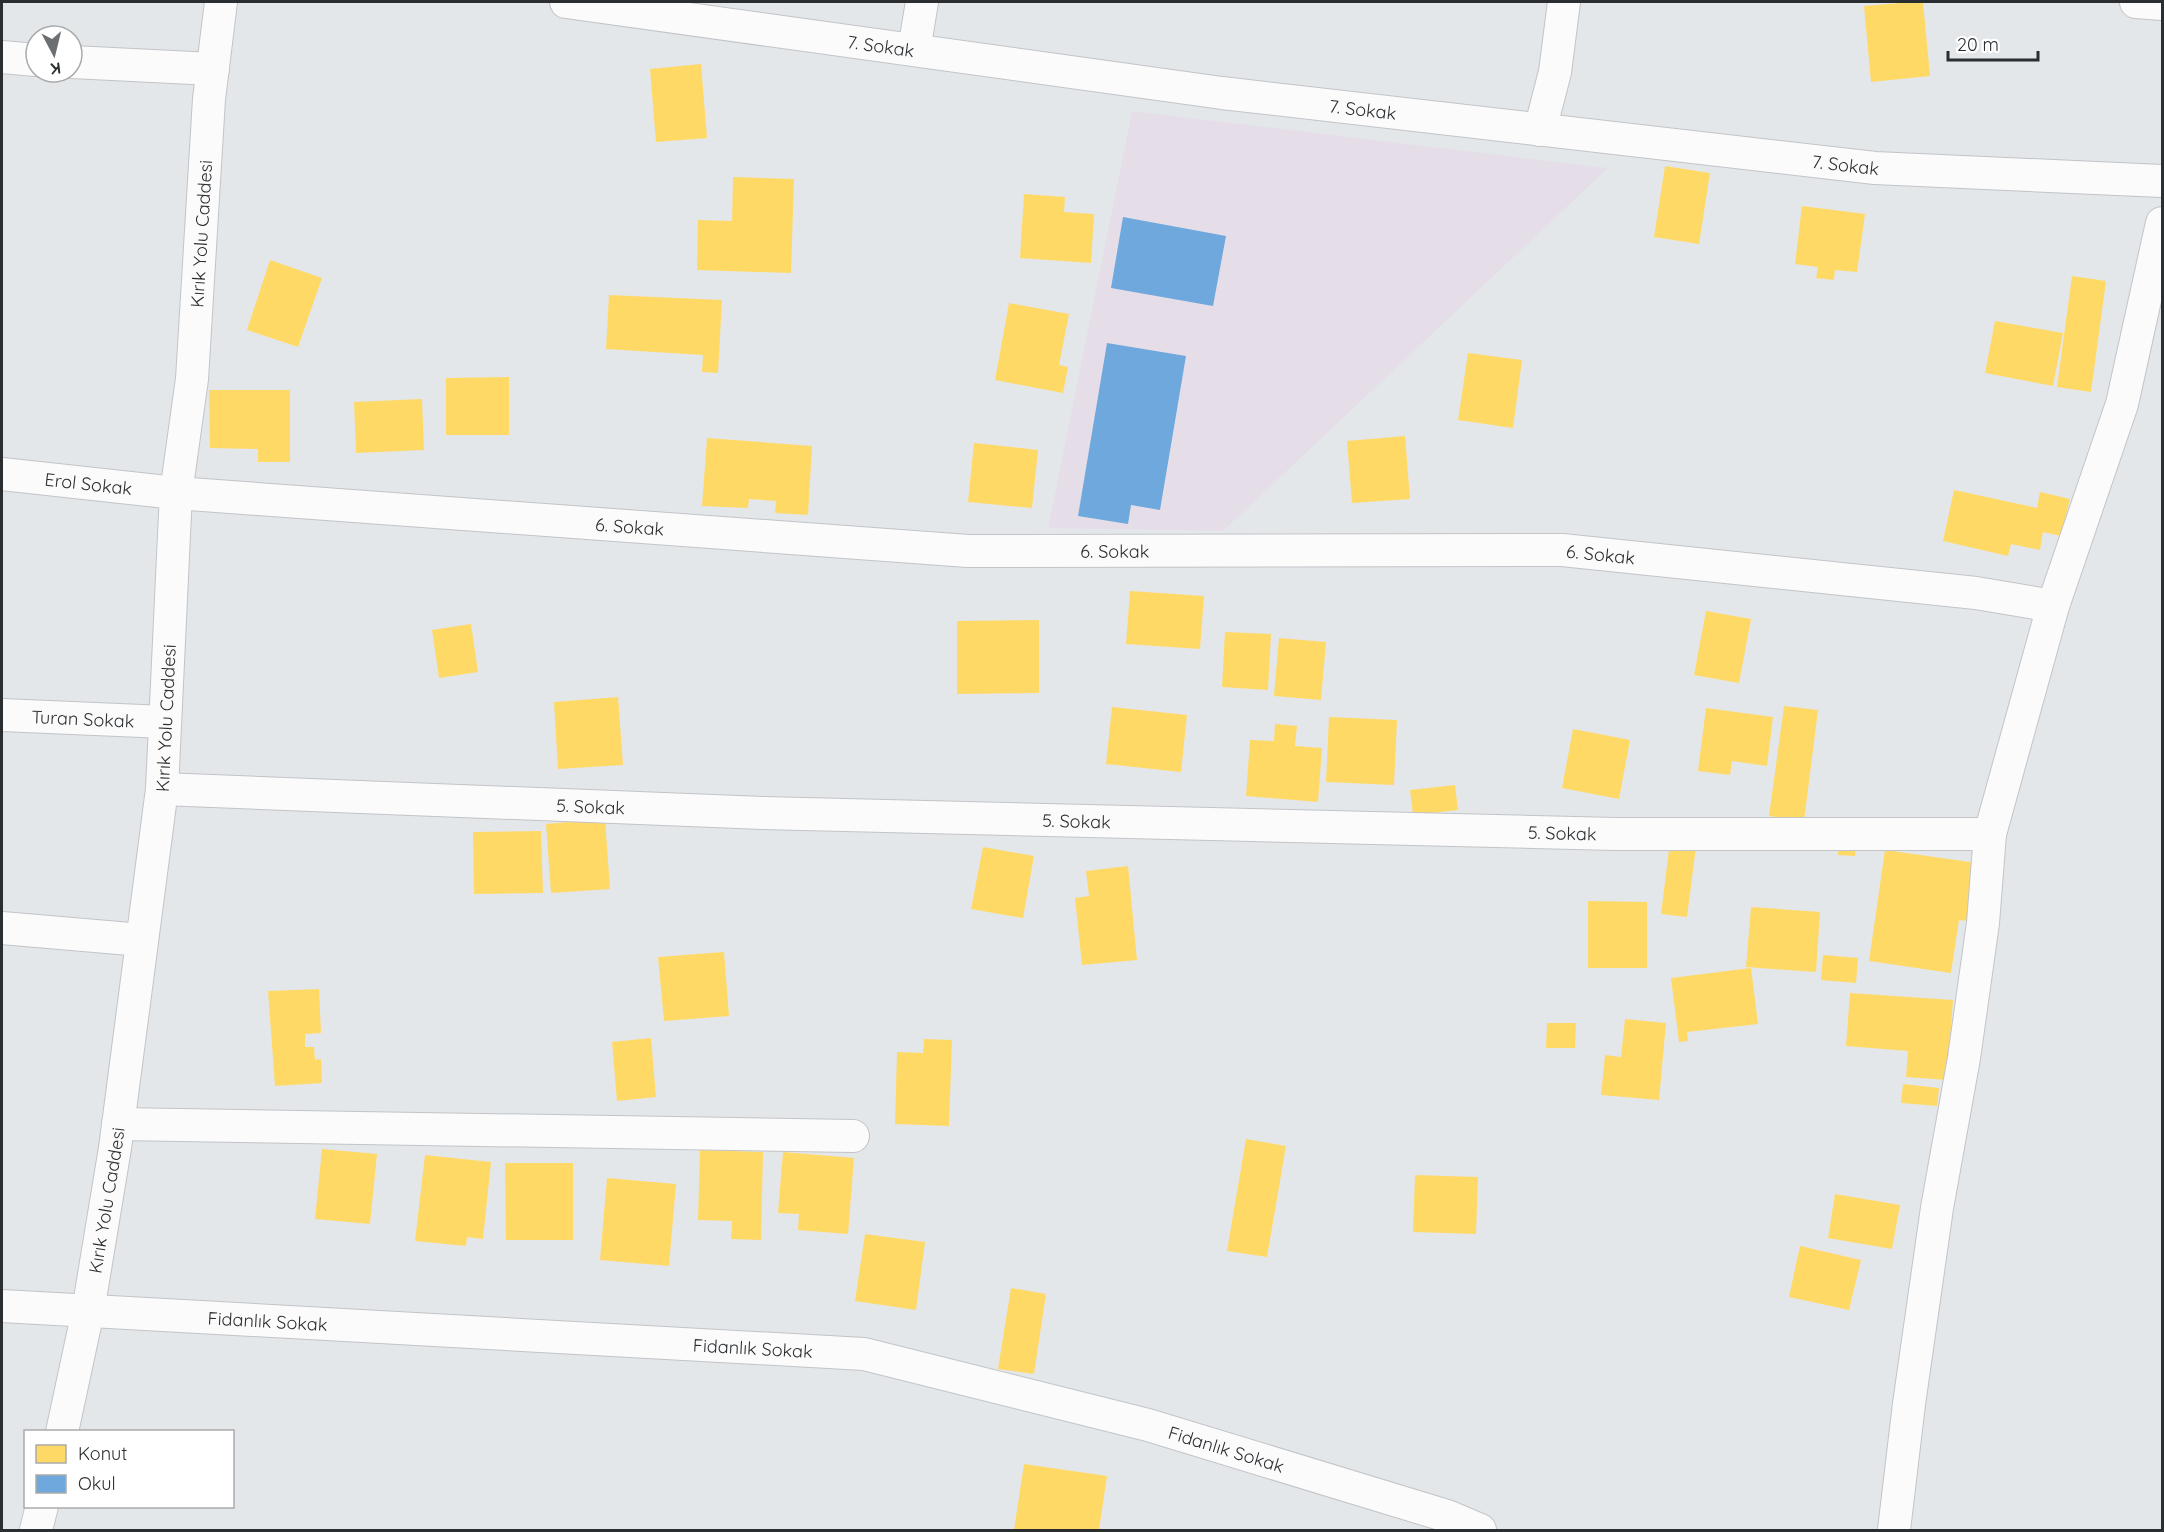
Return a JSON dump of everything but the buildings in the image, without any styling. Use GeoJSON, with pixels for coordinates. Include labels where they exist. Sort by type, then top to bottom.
{"type":"FeatureCollection","features":[{"type":"Feature","properties":{"kind":"street","name":"Kırık Yolu Caddesi"},"geometry":{"type":"LineString","coordinates":[[62,1430],[88,1311],[118,1124],[162,789],[176,493],[192,379],[209,99],[221,2]]}},
{"type":"Feature","properties":{"kind":"street","name":"7. Sokak"},"geometry":{"type":"LineString","coordinates":[[566,2],[1222,93],[1875,168],[2163,181]]}},
{"type":"Feature","properties":{"kind":"street"},"geometry":{"type":"LineString","coordinates":[[914,50],[922,2]]}},
{"type":"Feature","properties":{"kind":"street"},"geometry":{"type":"LineString","coordinates":[[1540,130],[1555,72],[1564,2]]}},
{"type":"Feature","properties":{"kind":"street"},"geometry":{"type":"LineString","coordinates":[[2136,2],[2163,4]]}},
{"type":"Feature","properties":{"kind":"street"},"geometry":{"type":"LineString","coordinates":[[2,57],[24,59]]}},
{"type":"Feature","properties":{"kind":"street"},"geometry":{"type":"LineString","coordinates":[[84,63],[213,69]]}},
{"type":"Feature","properties":{"kind":"street"},"geometry":{"type":"LineString","coordinates":[[1894,1530],[1909,1404],[1937,1208],[1966,1047],[1983,923],[1990,834],[2053,606],[2122,404],[2163,223]]}},
{"type":"Feature","properties":{"kind":"street","name":"Erol Sokak"},"geometry":{"type":"LineString","coordinates":[[2,474],[176,493]]}},
{"type":"Feature","properties":{"kind":"street","name":"6. Sokak"},"geometry":{"type":"LineString","coordinates":[[176,493],[968,551],[1562,550],[1976,593],[2053,606]]}},
{"type":"Feature","properties":{"kind":"street","name":"Turan Sokak"},"geometry":{"type":"LineString","coordinates":[[2,715],[165,722]]}},
{"type":"Feature","properties":{"kind":"street","name":"5. Sokak"},"geometry":{"type":"LineString","coordinates":[[162,789],[763,813],[1568,833],[1990,834]]}},
{"type":"Feature","properties":{"kind":"street"},"geometry":{"type":"LineString","coordinates":[[2,928],[142,940]]}},
{"type":"Feature","properties":{"kind":"street"},"geometry":{"type":"LineString","coordinates":[[118,1124],[853,1136]]}},
{"type":"Feature","properties":{"kind":"street","name":"Fidanlık Sokak"},"geometry":{"type":"LineString","coordinates":[[2,1306],[864,1354],[1148,1425],[1447,1516],[1480,1530]]}},
{"type":"Feature","properties":{"kind":"street"},"geometry":{"type":"LineString","coordinates":[[36,1530],[42,1508]]}},
{"type":"Feature","properties":{"kind":"shaded area"},"geometry":{"type":"Polygon","coordinates":[[[1132,111],[1608,168],[1223,531],[1048,528],[1132,111]]]}}]}
